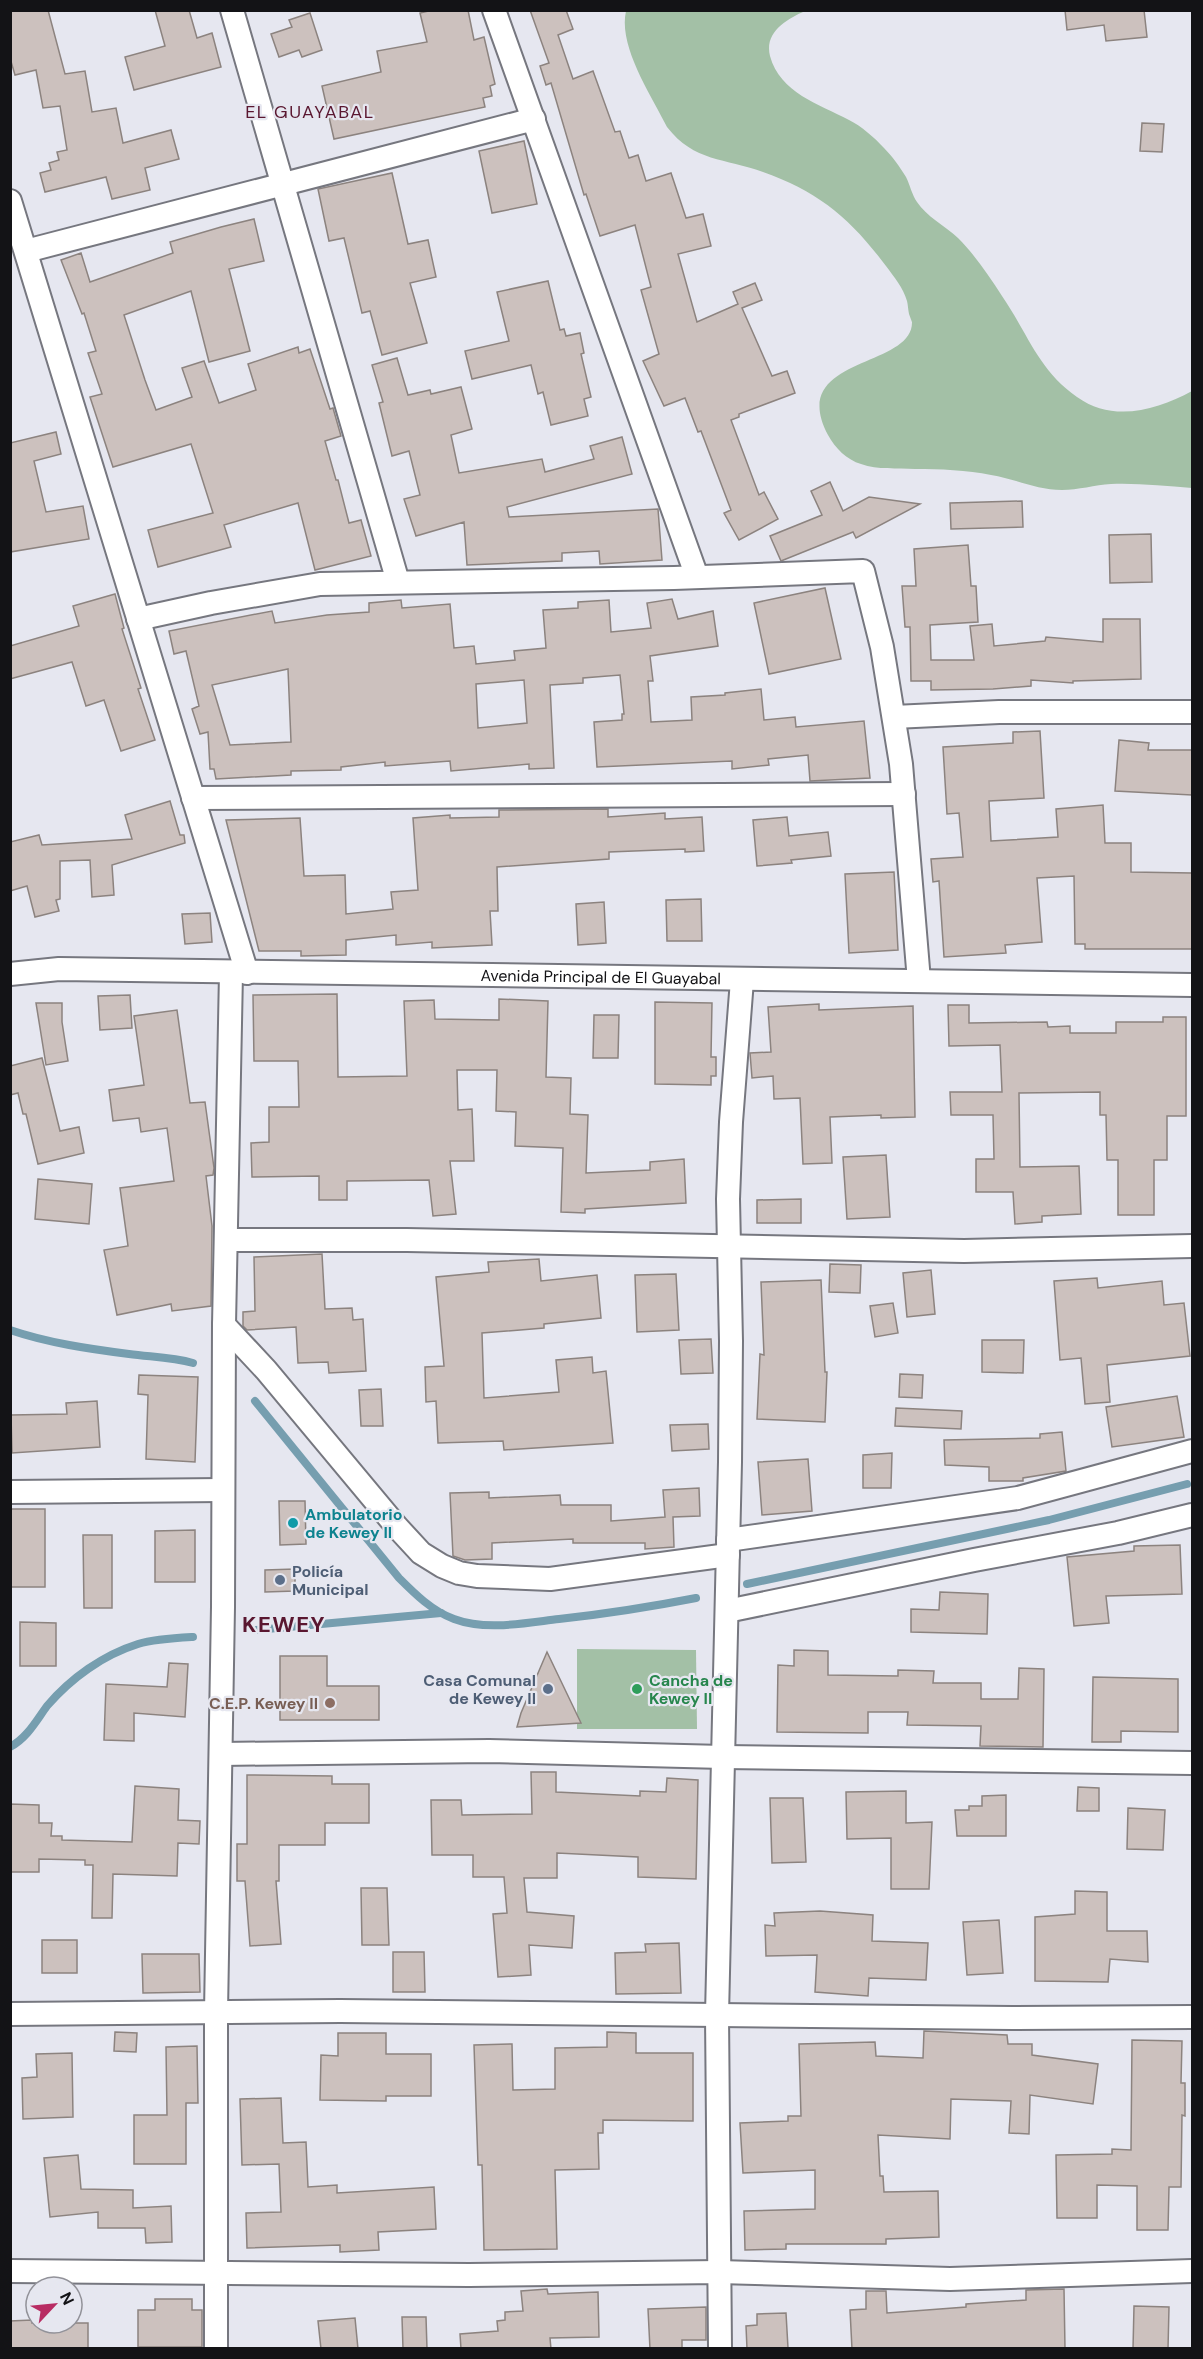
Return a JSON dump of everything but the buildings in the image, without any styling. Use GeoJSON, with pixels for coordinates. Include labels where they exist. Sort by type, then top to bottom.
{"type":"FeatureCollection","features":[{"type":"Feature","properties":{"kind":"street"},"geometry":{"type":"LineString","coordinates":[[232,10],[398,582]]}},
{"type":"Feature","properties":{"kind":"street"},"geometry":{"type":"LineString","coordinates":[[494,10],[697,577]]}},
{"type":"Feature","properties":{"kind":"street"},"geometry":{"type":"LineString","coordinates":[[26,251],[534,119]]}},
{"type":"Feature","properties":{"kind":"street"},"geometry":{"type":"LineString","coordinates":[[10,201],[193,798],[239,973],[224,1325],[221,1754],[216,2012],[216,2349]]}},
{"type":"Feature","properties":{"kind":"street"},"geometry":{"type":"LineString","coordinates":[[138,619],[211,603],[320,585],[863,571],[882,646],[894,717],[919,981]]}},
{"type":"Feature","properties":{"kind":"street"},"geometry":{"type":"LineString","coordinates":[[894,717],[999,712],[1192,712]]}},
{"type":"Feature","properties":{"kind":"street"},"geometry":{"type":"LineString","coordinates":[[193,798],[903,794]]}},
{"type":"Feature","properties":{"kind":"street","name":"Avenida Principal de El Guayabal"},"geometry":{"type":"LineString","coordinates":[[10,974],[59,969],[1192,985]]}},
{"type":"Feature","properties":{"kind":"street"},"geometry":{"type":"LineString","coordinates":[[720,2349],[717,2015],[731,1352],[728,1199],[731,1122],[742,980]]}},
{"type":"Feature","properties":{"kind":"street"},"geometry":{"type":"LineString","coordinates":[[226,1240],[396,1240],[964,1251],[1192,1246]]}},
{"type":"Feature","properties":{"kind":"street"},"geometry":{"type":"LineString","coordinates":[[224,1325],[280,1387],[421,1553],[459,1573],[477,1576],[550,1579],[728,1548],[1018,1497],[1192,1451]]}},
{"type":"Feature","properties":{"kind":"street"},"geometry":{"type":"LineString","coordinates":[[10,1492],[222,1490]]}},
{"type":"Feature","properties":{"kind":"street"},"geometry":{"type":"LineString","coordinates":[[727,1611],[1118,1533],[1192,1515]]}},
{"type":"Feature","properties":{"kind":"street"},"geometry":{"type":"LineString","coordinates":[[221,1754],[489,1751],[723,1757],[1192,1763]]}},
{"type":"Feature","properties":{"kind":"street"},"geometry":{"type":"LineString","coordinates":[[10,2014],[340,2011],[1012,2018],[1192,2017]]}},
{"type":"Feature","properties":{"kind":"street"},"geometry":{"type":"LineString","coordinates":[[10,2271],[479,2275],[720,2272],[950,2279],[1192,2271]]}},
{"type":"Feature","properties":{"kind":"green space"},"geometry":{"type":"Polygon","coordinates":[[[626,11],[805,11],[784,22],[770,40],[770,56],[775,69],[791,88],[858,125],[887,151],[906,177],[921,207],[970,251],[1052,375],[1077,397],[1091,405],[1120,412],[1164,404],[1192,391],[1192,488],[1121,484],[1053,490],[973,472],[867,466],[851,460],[842,453],[828,435],[820,409],[824,391],[836,377],[893,348],[907,337],[912,322],[903,291],[873,249],[832,208],[801,188],[749,167],[699,153],[677,138],[667,127],[631,55],[625,25],[626,11]]]}},
{"type":"Feature","properties":{"kind":"green space","name":"Cancha de Kewey II"},"geometry":{"type":"Polygon","coordinates":[[[577,1649],[696,1650],[697,1729],[577,1729],[577,1649]]]}},
{"type":"Feature","properties":{"kind":"waterway"},"geometry":{"type":"LineString","coordinates":[[10,1330],[69,1345],[193,1363]]}},
{"type":"Feature","properties":{"kind":"waterway"},"geometry":{"type":"LineString","coordinates":[[255,1401],[399,1578],[424,1602],[446,1616],[479,1625],[506,1625],[610,1613],[696,1598]]}},
{"type":"Feature","properties":{"kind":"waterway"},"geometry":{"type":"LineString","coordinates":[[747,1584],[1049,1520],[1187,1484]]}},
{"type":"Feature","properties":{"kind":"waterway"},"geometry":{"type":"LineString","coordinates":[[256,1630],[441,1613]]}},
{"type":"Feature","properties":{"kind":"waterway"},"geometry":{"type":"LineString","coordinates":[[10,1747],[26,1734],[66,1686],[100,1661],[145,1642],[193,1637]]}},
{"type":"Feature","properties":{"kind":"place","name":"Ambulatorio de Kewey II"},"geometry":{"type":"Point","coordinates":[293,1523]}},
{"type":"Feature","properties":{"kind":"place","name":"Policía Municipal"},"geometry":{"type":"Point","coordinates":[280,1580]}},
{"type":"Feature","properties":{"kind":"place","name":"Casa Comunal de Kewey II"},"geometry":{"type":"Point","coordinates":[548,1689]}},
{"type":"Feature","properties":{"kind":"place","name":"Cancha de Kewey II"},"geometry":{"type":"Point","coordinates":[637,1689]}},
{"type":"Feature","properties":{"kind":"place","name":"C.E.P. Kewey II"},"geometry":{"type":"Point","coordinates":[330,1703]}},
{"type":"Feature","properties":{"kind":"district","name":"EL GUAYABAL"},"geometry":{"type":"Point","coordinates":[310,112]}},
{"type":"Feature","properties":{"kind":"district","name":"KEWEY"},"geometry":{"type":"Point","coordinates":[284,1624]}}]}
